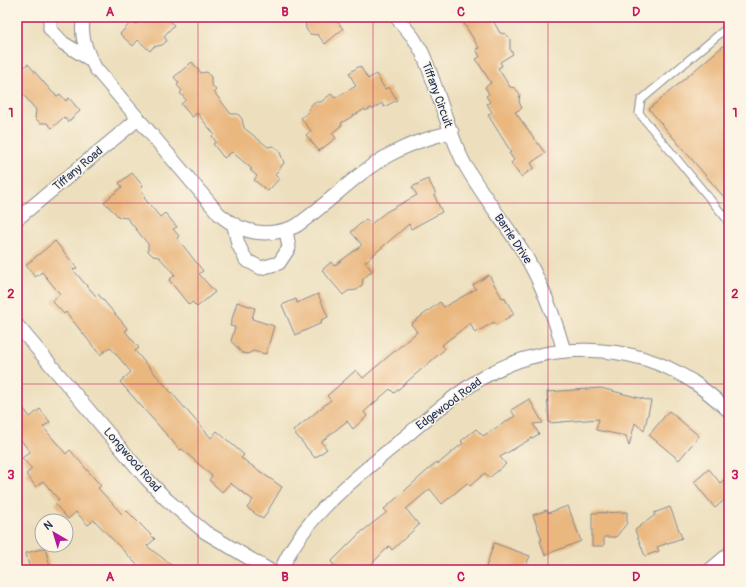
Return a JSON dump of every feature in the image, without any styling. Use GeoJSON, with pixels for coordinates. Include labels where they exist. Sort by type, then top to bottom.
{"type":"FeatureCollection","features":[{"type":"Feature","properties":{"kind":"street","name":"Tiffany Circuit"},"geometry":{"type":"LineString","coordinates":[[50,17],[50,29],[63,43],[91,60]]}},
{"type":"Feature","properties":{"kind":"street","name":"Tiffany Circuit"},"geometry":{"type":"LineString","coordinates":[[84,17],[84,43],[91,60],[138,119],[219,214],[234,226],[244,230],[265,234],[286,230],[305,220],[367,169],[388,156],[416,142],[452,132],[422,52],[413,37],[396,17]]}},
{"type":"Feature","properties":{"kind":"street","name":"Tiffany Road"},"geometry":{"type":"LineString","coordinates":[[17,219],[138,119]]}},
{"type":"Feature","properties":{"kind":"street","name":"Barrie Drive"},"geometry":{"type":"LineString","coordinates":[[452,132],[463,161],[474,180],[521,249],[537,276],[553,312],[564,351]]}},
{"type":"Feature","properties":{"kind":"street"},"geometry":{"type":"LineString","coordinates":[[234,226],[238,244],[246,260],[261,268],[279,263],[289,248],[286,230]]}},
{"type":"Feature","properties":{"kind":"street","name":"Longwood Road"},"geometry":{"type":"LineString","coordinates":[[17,325],[146,478],[166,499],[205,532],[269,570]]}},
{"type":"Feature","properties":{"kind":"street","name":"Edgewood Road"},"geometry":{"type":"LineString","coordinates":[[280,570],[289,552],[303,532],[330,501],[361,473],[455,396],[483,378],[506,366],[536,356],[564,351],[598,350],[616,352],[664,366],[691,380],[711,395],[729,412]]}},
{"type":"Feature","properties":{"kind":"street"},"geometry":{"type":"LineString","coordinates":[[710,570],[729,554]]}},
{"type":"Feature","properties":{"kind":"lane"},"geometry":{"type":"LineString","coordinates":[[729,26],[641,100],[639,113],[729,222]]}},
{"type":"Feature","properties":{"kind":"building"},"geometry":{"type":"Polygon","coordinates":[[[142,17],[165,17],[174,25],[164,36],[167,41],[162,45],[153,47],[150,51],[138,40],[133,46],[120,34],[132,21],[136,24],[142,17]]]}},
{"type":"Feature","properties":{"kind":"building"},"geometry":{"type":"Polygon","coordinates":[[[305,17],[334,17],[343,29],[325,44],[318,35],[310,34],[306,29],[305,17]]]}},
{"type":"Feature","properties":{"kind":"building"},"geometry":{"type":"Polygon","coordinates":[[[460,17],[491,17],[500,33],[506,34],[510,39],[510,49],[513,54],[500,62],[502,66],[498,68],[510,87],[515,88],[520,94],[519,102],[522,108],[515,112],[545,153],[531,163],[534,168],[521,177],[511,163],[514,160],[509,153],[511,152],[488,115],[492,112],[487,104],[490,102],[486,96],[489,94],[485,87],[491,83],[476,59],[480,57],[476,49],[479,48],[460,17]]]}},
{"type":"Feature","properties":{"kind":"building"},"geometry":{"type":"Polygon","coordinates":[[[729,41],[729,203],[649,109],[729,41]]]}},
{"type":"Feature","properties":{"kind":"building"},"geometry":{"type":"Polygon","coordinates":[[[192,62],[201,73],[207,72],[211,77],[211,84],[216,90],[214,92],[231,114],[238,114],[242,119],[244,128],[268,147],[273,146],[279,150],[284,163],[275,175],[279,179],[268,191],[254,180],[257,176],[250,170],[252,169],[232,152],[224,158],[213,144],[216,142],[212,136],[214,134],[197,113],[192,117],[181,104],[186,100],[180,93],[182,91],[177,85],[179,83],[174,77],[192,62]]]}},
{"type":"Feature","properties":{"kind":"building"},"geometry":{"type":"Polygon","coordinates":[[[28,64],[52,92],[57,96],[60,94],[66,101],[69,98],[80,111],[68,122],[64,117],[52,128],[47,123],[40,123],[35,118],[36,110],[17,87],[17,73],[28,64]]]}},
{"type":"Feature","properties":{"kind":"building"},"geometry":{"type":"Polygon","coordinates":[[[360,66],[368,79],[376,74],[385,89],[389,87],[397,100],[384,107],[382,103],[373,109],[371,108],[366,111],[365,109],[341,123],[342,125],[332,133],[336,138],[319,151],[306,135],[311,131],[301,118],[308,113],[309,108],[314,102],[321,102],[331,94],[335,98],[356,86],[349,73],[360,66]]]}},
{"type":"Feature","properties":{"kind":"building"},"geometry":{"type":"Polygon","coordinates":[[[132,173],[143,186],[140,189],[146,196],[144,198],[160,217],[165,213],[177,227],[173,229],[179,236],[177,238],[203,271],[199,274],[215,292],[197,307],[192,302],[189,305],[169,280],[175,275],[159,257],[153,256],[148,251],[148,244],[127,218],[119,217],[104,202],[122,187],[119,183],[132,173]]]}},
{"type":"Feature","properties":{"kind":"building"},"geometry":{"type":"Polygon","coordinates":[[[428,179],[436,194],[434,195],[442,212],[411,229],[409,224],[365,262],[372,271],[363,279],[362,285],[357,290],[348,291],[343,295],[322,270],[331,262],[334,266],[362,245],[351,232],[366,219],[371,224],[386,212],[417,195],[412,187],[428,179]]]}},
{"type":"Feature","properties":{"kind":"building"},"geometry":{"type":"Polygon","coordinates":[[[55,241],[77,268],[73,270],[96,296],[98,294],[128,329],[125,331],[139,348],[135,351],[211,438],[217,431],[244,455],[241,458],[282,487],[263,519],[247,508],[253,500],[230,483],[222,492],[209,480],[212,476],[182,449],[180,450],[120,382],[131,372],[110,347],[100,355],[66,312],[64,314],[52,301],[60,294],[42,272],[35,277],[26,265],[55,241]]]}},
{"type":"Feature","properties":{"kind":"building"},"geometry":{"type":"Polygon","coordinates":[[[489,275],[502,298],[504,297],[514,314],[496,325],[494,322],[475,333],[470,323],[442,345],[445,349],[394,393],[390,389],[364,412],[367,416],[353,429],[347,421],[321,442],[327,449],[315,458],[293,431],[331,400],[327,396],[356,370],[363,378],[417,332],[411,324],[440,302],[444,307],[476,289],[473,285],[489,275]]]}},
{"type":"Feature","properties":{"kind":"building"},"geometry":{"type":"Polygon","coordinates":[[[318,294],[328,317],[321,320],[322,323],[295,335],[282,305],[296,299],[297,303],[318,294]]]}},
{"type":"Feature","properties":{"kind":"building"},"geometry":{"type":"Polygon","coordinates":[[[237,302],[255,308],[252,319],[274,326],[266,354],[253,351],[248,354],[242,353],[231,341],[235,327],[230,326],[237,302]]]}},
{"type":"Feature","properties":{"kind":"building"},"geometry":{"type":"Polygon","coordinates":[[[601,388],[651,401],[644,431],[635,423],[629,446],[626,436],[596,430],[599,419],[549,423],[547,392],[601,388]]]}},
{"type":"Feature","properties":{"kind":"building"},"geometry":{"type":"Polygon","coordinates":[[[529,399],[543,423],[533,424],[539,434],[500,457],[506,464],[489,478],[485,473],[470,486],[467,483],[442,504],[430,489],[406,509],[419,525],[392,550],[389,546],[366,570],[339,570],[331,562],[359,534],[387,512],[384,509],[437,462],[438,464],[463,443],[461,441],[476,429],[483,436],[515,416],[511,410],[529,399]]]}},
{"type":"Feature","properties":{"kind":"building"},"geometry":{"type":"Polygon","coordinates":[[[17,400],[30,417],[40,409],[50,422],[43,427],[66,454],[70,450],[101,486],[98,488],[122,514],[126,510],[155,539],[147,546],[178,570],[142,570],[94,520],[88,525],[76,512],[74,514],[63,513],[55,504],[59,500],[43,481],[36,487],[26,474],[32,469],[22,458],[30,452],[17,435],[17,400]]]}},
{"type":"Feature","properties":{"kind":"building"},"geometry":{"type":"Polygon","coordinates":[[[669,411],[699,436],[679,460],[649,435],[669,411]]]}},
{"type":"Feature","properties":{"kind":"building"},"geometry":{"type":"Polygon","coordinates":[[[709,469],[720,483],[729,476],[729,496],[715,508],[694,482],[709,469]]]}},
{"type":"Feature","properties":{"kind":"building"},"geometry":{"type":"Polygon","coordinates":[[[568,506],[581,541],[545,555],[540,541],[542,540],[533,515],[547,510],[548,513],[568,506]]]}},
{"type":"Feature","properties":{"kind":"building"},"geometry":{"type":"Polygon","coordinates":[[[670,507],[682,538],[657,547],[659,551],[645,556],[635,530],[655,515],[654,513],[670,507]]]}},
{"type":"Feature","properties":{"kind":"building"},"geometry":{"type":"Polygon","coordinates":[[[627,512],[627,523],[616,537],[604,537],[604,546],[592,546],[592,513],[627,512]]]}},
{"type":"Feature","properties":{"kind":"building"},"geometry":{"type":"Polygon","coordinates":[[[494,543],[530,556],[524,570],[485,570],[494,543]]]}},
{"type":"Feature","properties":{"kind":"building"},"geometry":{"type":"Polygon","coordinates":[[[34,551],[34,553],[46,553],[51,570],[30,570],[26,553],[34,551]]]}}]}
